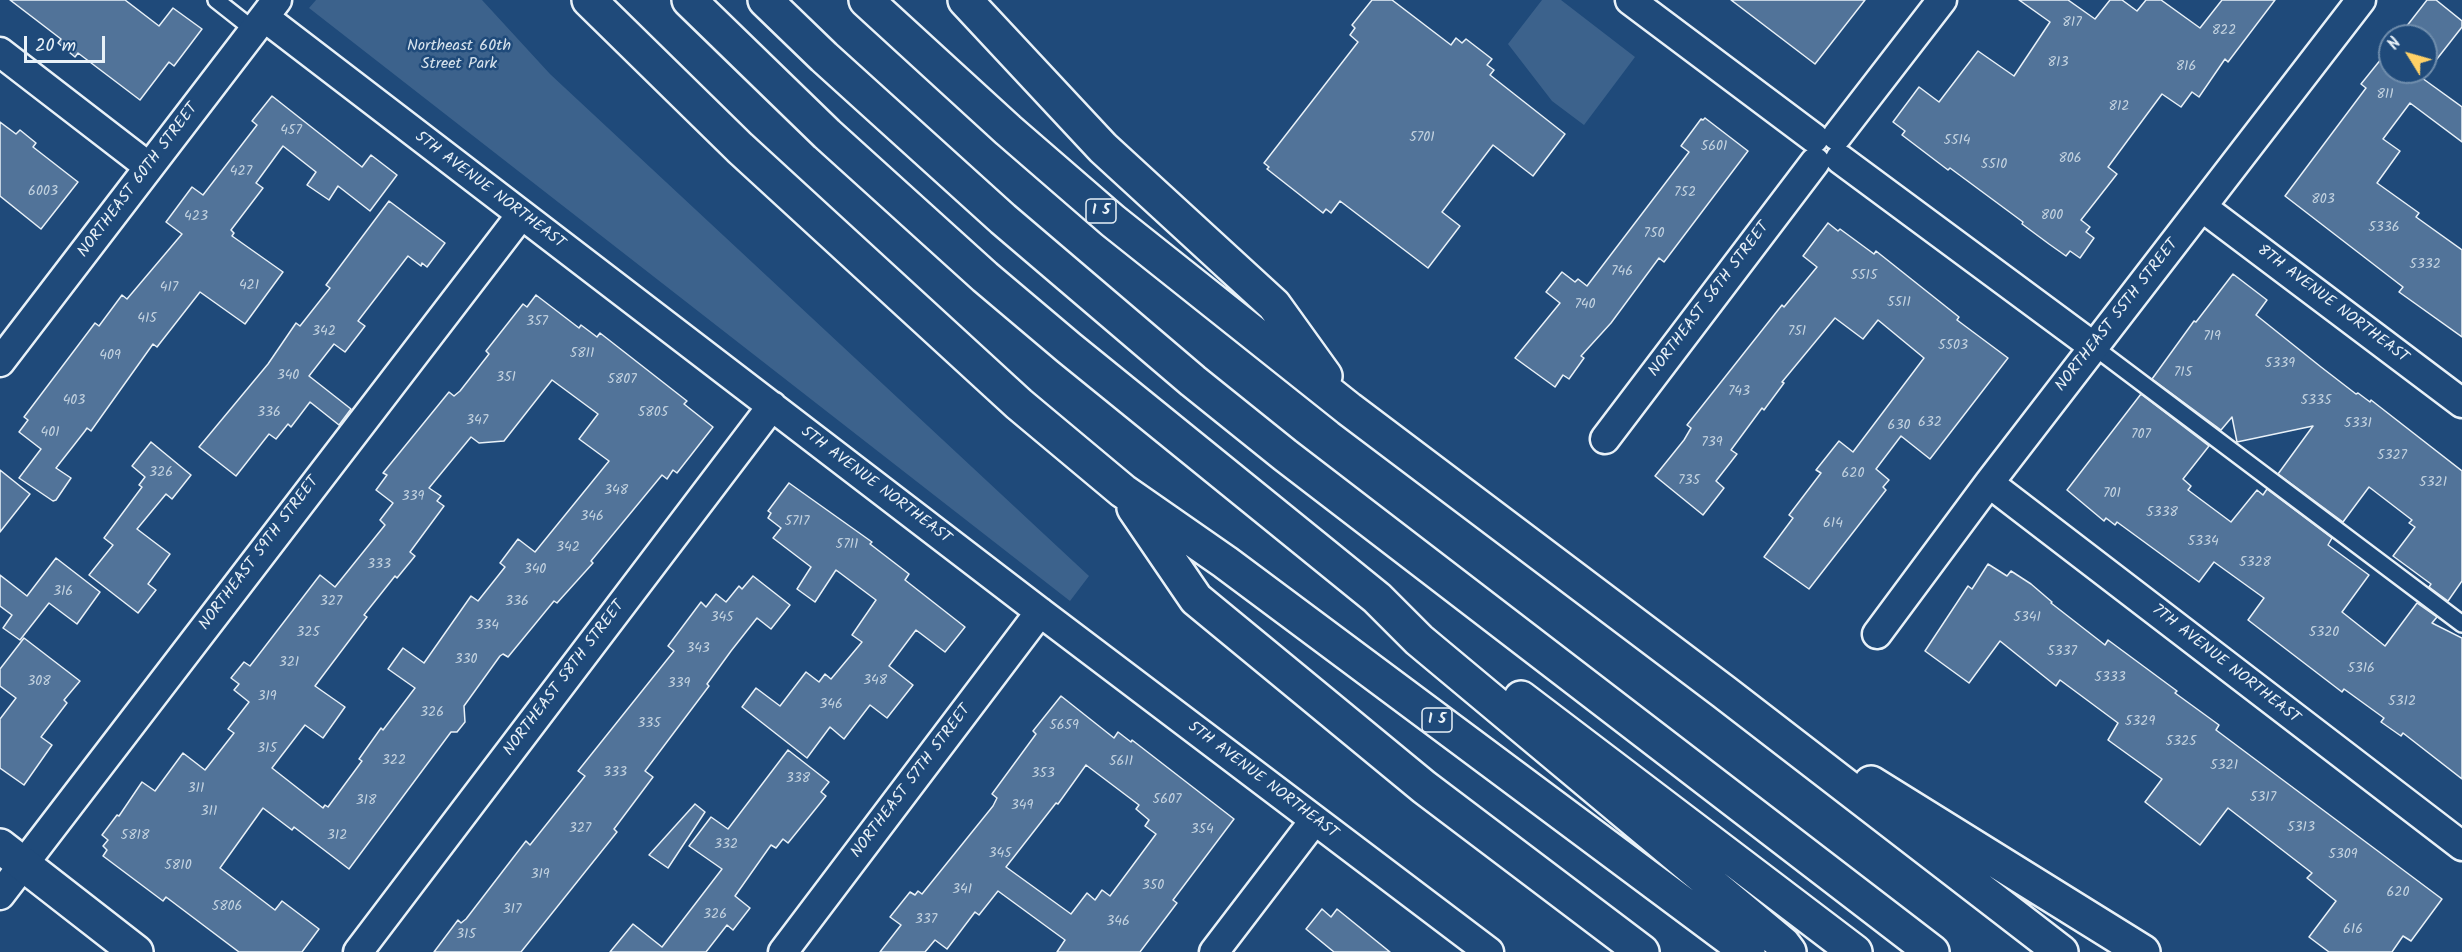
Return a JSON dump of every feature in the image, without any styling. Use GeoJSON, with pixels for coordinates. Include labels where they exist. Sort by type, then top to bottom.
{"type":"FeatureCollection","features":[{"type":"Feature","properties":{"kind":"main road","name":"I 5"},"geometry":{"type":"LineString","coordinates":[[589,0],[740,148],[1019,404],[1123,491],[1225,562],[1749,952]]}},
{"type":"Feature","properties":{"kind":"main road"},"geometry":{"type":"LineString","coordinates":[[689,0],[827,134],[985,277],[1377,598],[1419,640],[1783,944],[1789,952]]}},
{"type":"Feature","properties":{"kind":"main road"},"geometry":{"type":"LineString","coordinates":[[765,0],[824,57],[1003,219],[1193,381],[1932,952]]}},
{"type":"Feature","properties":{"kind":"main road","name":"I 5"},"geometry":{"type":"LineString","coordinates":[[866,0],[1008,130],[1113,221],[1348,409],[1724,692],[2061,952]]}},
{"type":"Feature","properties":{"kind":"main road"},"geometry":{"type":"LineString","coordinates":[[965,0],[1103,148],[1274,305],[1348,409]]}},
{"type":"Feature","properties":{"kind":"main road"},"geometry":{"type":"LineString","coordinates":[[1123,491],[1196,599],[1424,787],[1642,952]]}},
{"type":"Feature","properties":{"kind":"main road"},"geometry":{"type":"LineString","coordinates":[[1377,598],[1432,630],[1855,952]]}},
{"type":"Feature","properties":{"kind":"main road"},"geometry":{"type":"LineString","coordinates":[[1724,692],[2060,898],[2143,952]]}},
{"type":"Feature","properties":{"kind":"main road"},"geometry":{"type":"LineString","coordinates":[[11,855],[136,952]]}},
{"type":"Feature","properties":{"kind":"street"},"geometry":{"type":"LineString","coordinates":[[1630,0],[1826,149],[2094,347]]}},
{"type":"Feature","properties":{"kind":"street","name":"NORTHEAST 56TH STREET"},"geometry":{"type":"LineString","coordinates":[[1605,439],[1942,0]]}},
{"type":"Feature","properties":{"kind":"street","name":"NORTHEAST 55TH STREET"},"geometry":{"type":"LineString","coordinates":[[1876,634],[1989,483],[2361,0]]}},
{"type":"Feature","properties":{"kind":"street","name":"NORTHEAST 60TH STREET"},"geometry":{"type":"LineString","coordinates":[[0,362],[265,16]]}},
{"type":"Feature","properties":{"kind":"street","name":"5TH AVENUE NORTHEAST"},"geometry":{"type":"LineString","coordinates":[[265,16],[1040,612],[1489,952]]}},
{"type":"Feature","properties":{"kind":"street"},"geometry":{"type":"LineString","coordinates":[[0,52],[149,167]]}},
{"type":"Feature","properties":{"kind":"street","name":"8TH AVENUE NORTHEAST"},"geometry":{"type":"LineString","coordinates":[[2202,207],[2462,403]]}},
{"type":"Feature","properties":{"kind":"street","name":"NORTHEAST 59TH STREET"},"geometry":{"type":"LineString","coordinates":[[0,895],[11,855],[521,215]]}},
{"type":"Feature","properties":{"kind":"street","name":"NORTHEAST 58TH STREET"},"geometry":{"type":"LineString","coordinates":[[357,952],[772,406]]}},
{"type":"Feature","properties":{"kind":"street","name":"7TH AVENUE NORTHEAST"},"geometry":{"type":"LineString","coordinates":[[1989,483],[2462,846]]}},
{"type":"Feature","properties":{"kind":"street","name":"NORTHEAST 57TH STREET"},"geometry":{"type":"LineString","coordinates":[[783,952],[1040,612]]}},
{"type":"Feature","properties":{"kind":"street"},"geometry":{"type":"LineString","coordinates":[[1214,952],[1314,821]]}},
{"type":"Feature","properties":{"kind":"lane"},"geometry":{"type":"LineString","coordinates":[[216,0],[265,16]]}},
{"type":"Feature","properties":{"kind":"lane"},"geometry":{"type":"LineString","coordinates":[[2094,347],[2462,624]]}},
{"type":"Feature","properties":{"kind":"green space","name":"Northeast 60th Street Park"},"geometry":{"type":"Polygon","coordinates":[[[316,0],[482,0],[550,74],[1089,576],[1070,601],[309,8],[316,0]]]}},
{"type":"Feature","properties":{"kind":"green space"},"geometry":{"type":"Polygon","coordinates":[[[1542,0],[1561,0],[1635,57],[1584,125],[1552,101],[1508,44],[1542,0]]]}},
{"type":"Feature","properties":{"kind":"building"},"geometry":{"type":"Polygon","coordinates":[[[10,0],[125,0],[159,26],[173,8],[202,29],[174,66],[169,62],[140,100],[78,53],[75,57],[58,43],[61,39],[10,0]]]}},
{"type":"Feature","properties":{"kind":"building"},"geometry":{"type":"Polygon","coordinates":[[[1372,0],[1392,0],[1451,45],[1456,38],[1462,43],[1466,39],[1492,59],[1487,65],[1494,70],[1490,75],[1565,134],[1533,176],[1493,145],[1442,212],[1460,226],[1428,268],[1340,201],[1331,213],[1326,209],[1323,213],[1267,169],[1269,167],[1264,163],[1358,42],[1350,35],[1355,28],[1352,25],[1372,0]]]}},
{"type":"Feature","properties":{"kind":"building"},"geometry":{"type":"Polygon","coordinates":[[[1731,0],[1865,0],[1815,64],[1731,0]]]}},
{"type":"Feature","properties":{"kind":"building"},"geometry":{"type":"Polygon","coordinates":[[[2019,0],[2068,0],[2095,19],[2110,0],[2122,0],[2137,11],[2146,0],[2161,0],[2200,28],[2222,0],[2275,0],[2228,62],[2225,59],[2199,97],[2192,92],[2181,107],[2162,94],[2108,167],[2117,174],[2081,220],[2090,227],[2086,232],[2094,238],[2080,258],[2070,251],[2066,256],[2049,244],[2022,224],[2023,222],[1902,135],[1905,131],[1893,122],[1919,87],[1939,102],[1978,51],[2014,76],[2050,22],[2019,0]]]}},
{"type":"Feature","properties":{"kind":"building"},"geometry":{"type":"Polygon","coordinates":[[[2427,0],[2436,0],[2462,21],[2462,27],[2438,58],[2438,24],[2408,24],[2427,0]]]}},
{"type":"Feature","properties":{"kind":"building"},"geometry":{"type":"Polygon","coordinates":[[[2378,63],[2378,84],[2430,84],[2462,107],[2462,142],[2410,103],[2383,139],[2400,151],[2377,183],[2419,213],[2416,217],[2462,250],[2462,337],[2399,292],[2403,287],[2285,196],[2366,88],[2361,84],[2378,63]]]}},
{"type":"Feature","properties":{"kind":"building"},"geometry":{"type":"Polygon","coordinates":[[[272,96],[362,167],[371,155],[397,175],[370,211],[338,186],[329,200],[307,185],[316,172],[283,146],[256,183],[263,188],[231,230],[234,233],[232,236],[283,272],[245,324],[200,292],[157,347],[153,344],[91,431],[87,428],[56,468],[71,478],[53,501],[19,478],[41,449],[19,432],[28,420],[24,417],[95,323],[99,326],[122,295],[127,299],[182,234],[166,222],[192,187],[203,195],[257,125],[252,121],[272,96]]]}},
{"type":"Feature","properties":{"kind":"building"},"geometry":{"type":"Polygon","coordinates":[[[1705,118],[1748,151],[1664,262],[1659,258],[1611,323],[1581,356],[1584,358],[1569,379],[1563,375],[1555,387],[1515,358],[1560,303],[1546,292],[1562,272],[1575,282],[1578,279],[1587,286],[1689,152],[1681,146],[1701,119],[1705,118]]]}},
{"type":"Feature","properties":{"kind":"building"},"geometry":{"type":"Polygon","coordinates":[[[0,122],[16,134],[20,130],[36,143],[33,147],[78,182],[41,229],[0,196],[0,122]]]}},
{"type":"Feature","properties":{"kind":"building"},"geometry":{"type":"Polygon","coordinates":[[[389,201],[445,243],[427,267],[422,263],[421,266],[408,256],[358,321],[365,326],[345,352],[334,344],[309,376],[351,409],[339,425],[310,402],[291,427],[288,424],[276,439],[269,434],[236,476],[199,447],[268,364],[296,323],[300,326],[330,288],[326,285],[389,201]]]}},
{"type":"Feature","properties":{"kind":"building"},"geometry":{"type":"Polygon","coordinates":[[[1828,223],[1874,254],[1876,251],[1959,317],[1957,320],[2008,358],[1930,459],[1901,436],[1876,469],[1889,480],[1883,487],[1886,490],[1809,589],[1764,557],[1793,518],[1789,515],[1821,473],[1816,470],[1839,441],[1853,452],[1924,358],[1878,320],[1863,339],[1835,318],[1782,382],[1784,383],[1764,410],[1762,408],[1731,450],[1737,454],[1716,481],[1724,488],[1703,515],[1655,476],[1684,440],[1691,428],[1687,425],[1782,305],[1784,307],[1817,267],[1803,256],[1828,223]]]}},
{"type":"Feature","properties":{"kind":"building"},"geometry":{"type":"Polygon","coordinates":[[[2233,274],[2267,300],[2256,315],[2356,394],[2358,393],[2370,402],[2371,400],[2462,471],[2462,581],[2448,601],[2429,587],[2431,584],[2393,556],[2415,527],[2409,523],[2412,520],[2369,487],[2343,522],[2278,474],[2313,426],[2237,442],[2232,417],[2221,430],[2152,379],[2194,321],[2196,322],[2233,274]]]}},
{"type":"Feature","properties":{"kind":"building"},"geometry":{"type":"Polygon","coordinates":[[[536,295],[579,328],[581,325],[597,337],[600,333],[687,401],[684,404],[713,427],[677,473],[673,470],[667,479],[662,475],[591,561],[593,563],[557,603],[554,601],[508,657],[503,654],[500,656],[464,706],[465,722],[457,732],[451,732],[349,869],[294,827],[292,830],[263,808],[220,868],[275,910],[282,901],[319,929],[302,952],[239,952],[166,897],[163,901],[103,856],[107,850],[103,846],[108,840],[102,835],[117,815],[119,816],[142,782],[155,791],[183,753],[205,770],[234,733],[228,729],[249,702],[234,690],[239,684],[231,678],[244,662],[250,666],[320,575],[335,587],[385,525],[380,520],[393,503],[376,490],[387,475],[383,473],[449,392],[454,396],[460,391],[489,354],[486,351],[523,304],[527,307],[536,295]],[[552,380],[504,441],[479,443],[471,437],[429,488],[441,496],[437,501],[444,506],[410,552],[415,556],[397,578],[395,576],[364,615],[367,617],[315,686],[345,707],[323,738],[305,725],[272,768],[323,808],[325,805],[328,807],[362,761],[359,759],[381,728],[383,730],[415,688],[388,669],[403,648],[424,663],[471,596],[478,601],[505,567],[500,563],[518,539],[535,552],[609,461],[579,439],[598,414],[552,380]]]}},
{"type":"Feature","properties":{"kind":"building"},"geometry":{"type":"Polygon","coordinates":[[[2141,394],[2209,446],[2183,479],[2191,486],[2188,490],[2231,522],[2257,490],[2263,495],[2267,489],[2332,538],[2328,545],[2369,575],[2342,612],[2385,646],[2417,603],[2437,617],[2432,623],[2462,638],[2462,779],[2403,733],[2401,736],[2381,722],[2384,718],[2344,689],[2342,692],[2248,620],[2264,598],[2214,562],[2199,582],[2117,522],[2115,525],[2106,518],[2104,521],[2067,490],[2141,394]]]}},
{"type":"Feature","properties":{"kind":"building"},"geometry":{"type":"Polygon","coordinates":[[[151,442],[191,475],[172,499],[166,494],[137,529],[170,554],[148,584],[156,590],[138,613],[89,575],[113,545],[104,538],[142,487],[139,485],[145,477],[132,466],[151,442]]]}},
{"type":"Feature","properties":{"kind":"building"},"geometry":{"type":"Polygon","coordinates":[[[0,470],[30,494],[0,532],[0,470]]]}},
{"type":"Feature","properties":{"kind":"building"},"geometry":{"type":"Polygon","coordinates":[[[789,483],[872,542],[870,544],[909,574],[905,580],[965,627],[945,652],[916,630],[889,666],[913,685],[887,718],[870,705],[844,739],[830,727],[807,758],[742,707],[756,688],[780,706],[806,672],[819,682],[825,674],[831,679],[862,642],[852,635],[876,600],[836,570],[815,602],[797,589],[811,567],[773,538],[781,528],[768,518],[771,513],[768,511],[789,483]]]}},
{"type":"Feature","properties":{"kind":"building"},"geometry":{"type":"Polygon","coordinates":[[[56,558],[100,592],[77,624],[49,603],[20,640],[3,628],[12,615],[0,606],[0,575],[27,596],[56,558]]]}},
{"type":"Feature","properties":{"kind":"building"},"geometry":{"type":"Polygon","coordinates":[[[1988,564],[2007,576],[2011,571],[2031,584],[2051,603],[2105,645],[2108,640],[2219,725],[2216,730],[2442,899],[2411,941],[2403,936],[2392,952],[2329,952],[2309,937],[2336,901],[2307,878],[2312,873],[2228,808],[2200,845],[2145,802],[2162,779],[2108,740],[2118,723],[2060,680],[2056,686],[2000,641],[1969,683],[1925,651],[1968,586],[1972,589],[1988,564]]]}},
{"type":"Feature","properties":{"kind":"building"},"geometry":{"type":"Polygon","coordinates":[[[753,576],[790,605],[771,629],[757,618],[731,651],[707,684],[709,686],[645,771],[653,777],[614,829],[617,832],[521,952],[434,952],[458,920],[461,923],[466,919],[526,841],[530,845],[585,776],[578,771],[674,651],[668,646],[701,602],[706,607],[716,594],[726,602],[739,586],[742,589],[753,576]]]}},
{"type":"Feature","properties":{"kind":"building"},"geometry":{"type":"Polygon","coordinates":[[[24,638],[80,681],[64,700],[67,703],[41,737],[52,745],[24,785],[0,768],[0,719],[16,698],[0,686],[0,669],[24,638]]]}},
{"type":"Feature","properties":{"kind":"building"},"geometry":{"type":"Polygon","coordinates":[[[1061,696],[1114,738],[1118,732],[1131,742],[1132,740],[1234,819],[1173,900],[1177,903],[1140,952],[1057,952],[1065,940],[998,891],[979,915],[975,912],[947,949],[935,940],[925,952],[880,952],[901,925],[890,917],[910,892],[915,895],[918,891],[922,894],[993,806],[997,798],[992,794],[1036,734],[1033,731],[1061,696]],[[1086,765],[1058,804],[1056,803],[1006,867],[1071,914],[1087,893],[1095,900],[1102,890],[1110,896],[1156,834],[1145,826],[1149,820],[1136,809],[1139,805],[1086,765]]]}},
{"type":"Feature","properties":{"kind":"building"},"geometry":{"type":"Polygon","coordinates":[[[788,750],[829,782],[821,792],[826,796],[788,843],[783,839],[776,848],[771,845],[735,896],[750,908],[733,930],[727,925],[706,952],[610,952],[633,924],[662,947],[722,869],[689,846],[711,817],[728,829],[788,750]]]}},
{"type":"Feature","properties":{"kind":"building"},"geometry":{"type":"Polygon","coordinates":[[[695,804],[705,812],[668,868],[649,855],[695,804]]]}},
{"type":"Feature","properties":{"kind":"building"},"geometry":{"type":"Polygon","coordinates":[[[1322,909],[1331,917],[1337,909],[1390,952],[1334,952],[1306,929],[1322,909]]]}}]}
